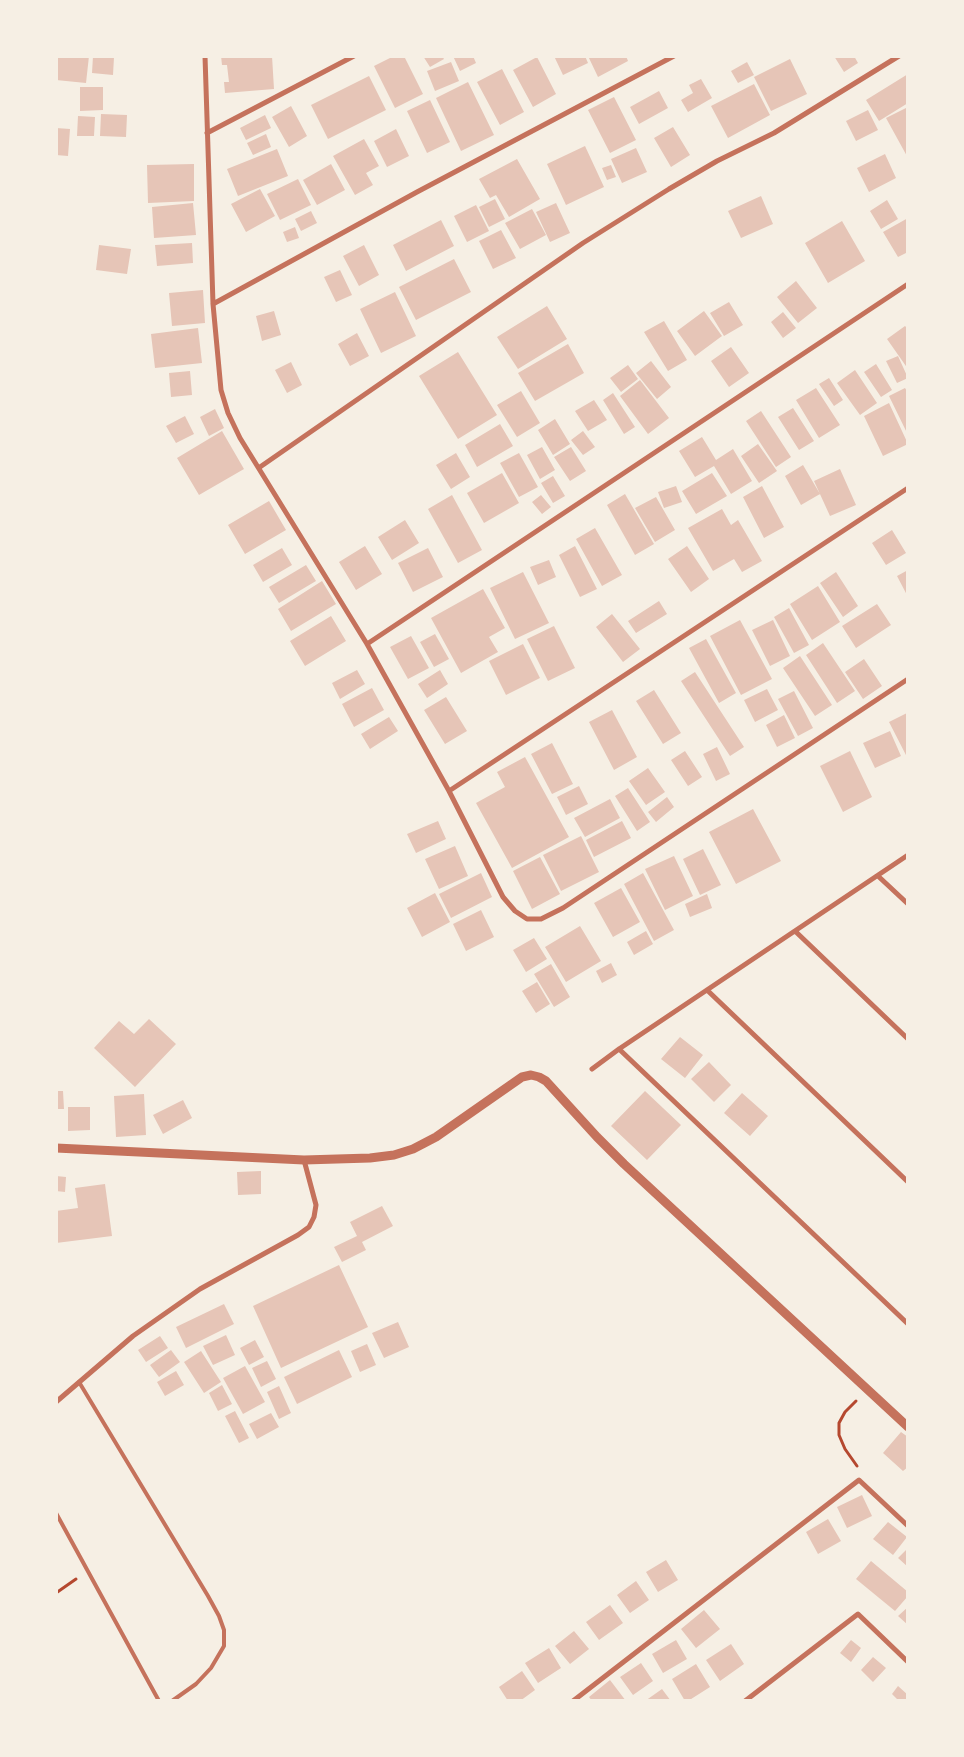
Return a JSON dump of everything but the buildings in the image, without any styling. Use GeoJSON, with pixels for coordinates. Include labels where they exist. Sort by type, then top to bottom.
{"type":"FeatureCollection","features":[{"type":"Feature","properties":{"kind":"street"},"geometry":{"type":"LineString","coordinates":[[205,56],[213,304],[221,390],[228,413],[236,430],[366,644],[449,791],[503,897],[515,911],[527,919],[541,919],[571,903],[908,679]]}},
{"type":"Feature","properties":{"kind":"street"},"geometry":{"type":"LineString","coordinates":[[207,133],[354,56]]}},
{"type":"Feature","properties":{"kind":"street"},"geometry":{"type":"LineString","coordinates":[[213,304],[408,196],[674,56]]}},
{"type":"Feature","properties":{"kind":"street"},"geometry":{"type":"LineString","coordinates":[[260,468],[583,243],[716,161],[774,133],[898,56]]}},
{"type":"Feature","properties":{"kind":"street"},"geometry":{"type":"LineString","coordinates":[[366,644],[908,284]]}},
{"type":"Feature","properties":{"kind":"street"},"geometry":{"type":"LineString","coordinates":[[449,791],[908,488]]}},
{"type":"Feature","properties":{"kind":"street"},"geometry":{"type":"LineString","coordinates":[[592,1070],[619,1049],[908,856]]}},
{"type":"Feature","properties":{"kind":"street"},"geometry":{"type":"LineString","coordinates":[[878,876],[908,904]]}},
{"type":"Feature","properties":{"kind":"street"},"geometry":{"type":"LineString","coordinates":[[795,931],[908,1040]]}},
{"type":"Feature","properties":{"kind":"street"},"geometry":{"type":"LineString","coordinates":[[707,990],[908,1182]]}},
{"type":"Feature","properties":{"kind":"street"},"geometry":{"type":"LineString","coordinates":[[619,1049],[908,1324]]}},
{"type":"Feature","properties":{"kind":"street"},"geometry":{"type":"LineString","coordinates":[[56,1148],[304,1160],[370,1158],[394,1155],[413,1149],[436,1137],[522,1077],[532,1075],[539,1077],[546,1081],[624,1164],[908,1427]]}},
{"type":"Feature","properties":{"kind":"street"},"geometry":{"type":"LineString","coordinates":[[56,1402],[133,1336],[200,1289],[290,1240],[309,1227],[314,1217],[316,1205],[304,1160]]}},
{"type":"Feature","properties":{"kind":"street"},"geometry":{"type":"LineString","coordinates":[[573,1701],[859,1480],[908,1526]]}},
{"type":"Feature","properties":{"kind":"street"},"geometry":{"type":"LineString","coordinates":[[746,1701],[858,1614],[908,1662]]}},
{"type":"Feature","properties":{"kind":"lane"},"geometry":{"type":"LineString","coordinates":[[79,1382],[208,1596],[224,1630],[224,1646],[211,1668],[196,1684],[172,1701]]}},
{"type":"Feature","properties":{"kind":"lane"},"geometry":{"type":"LineString","coordinates":[[56,1513],[89,1570],[159,1701]]}},
{"type":"Feature","properties":{"kind":"path"},"geometry":{"type":"LineString","coordinates":[[859,1480],[858,1467],[845,1449],[839,1435],[839,1423],[845,1412],[868,1390]]}},
{"type":"Feature","properties":{"kind":"path"},"geometry":{"type":"LineString","coordinates":[[56,1593],[89,1570]]}}]}
